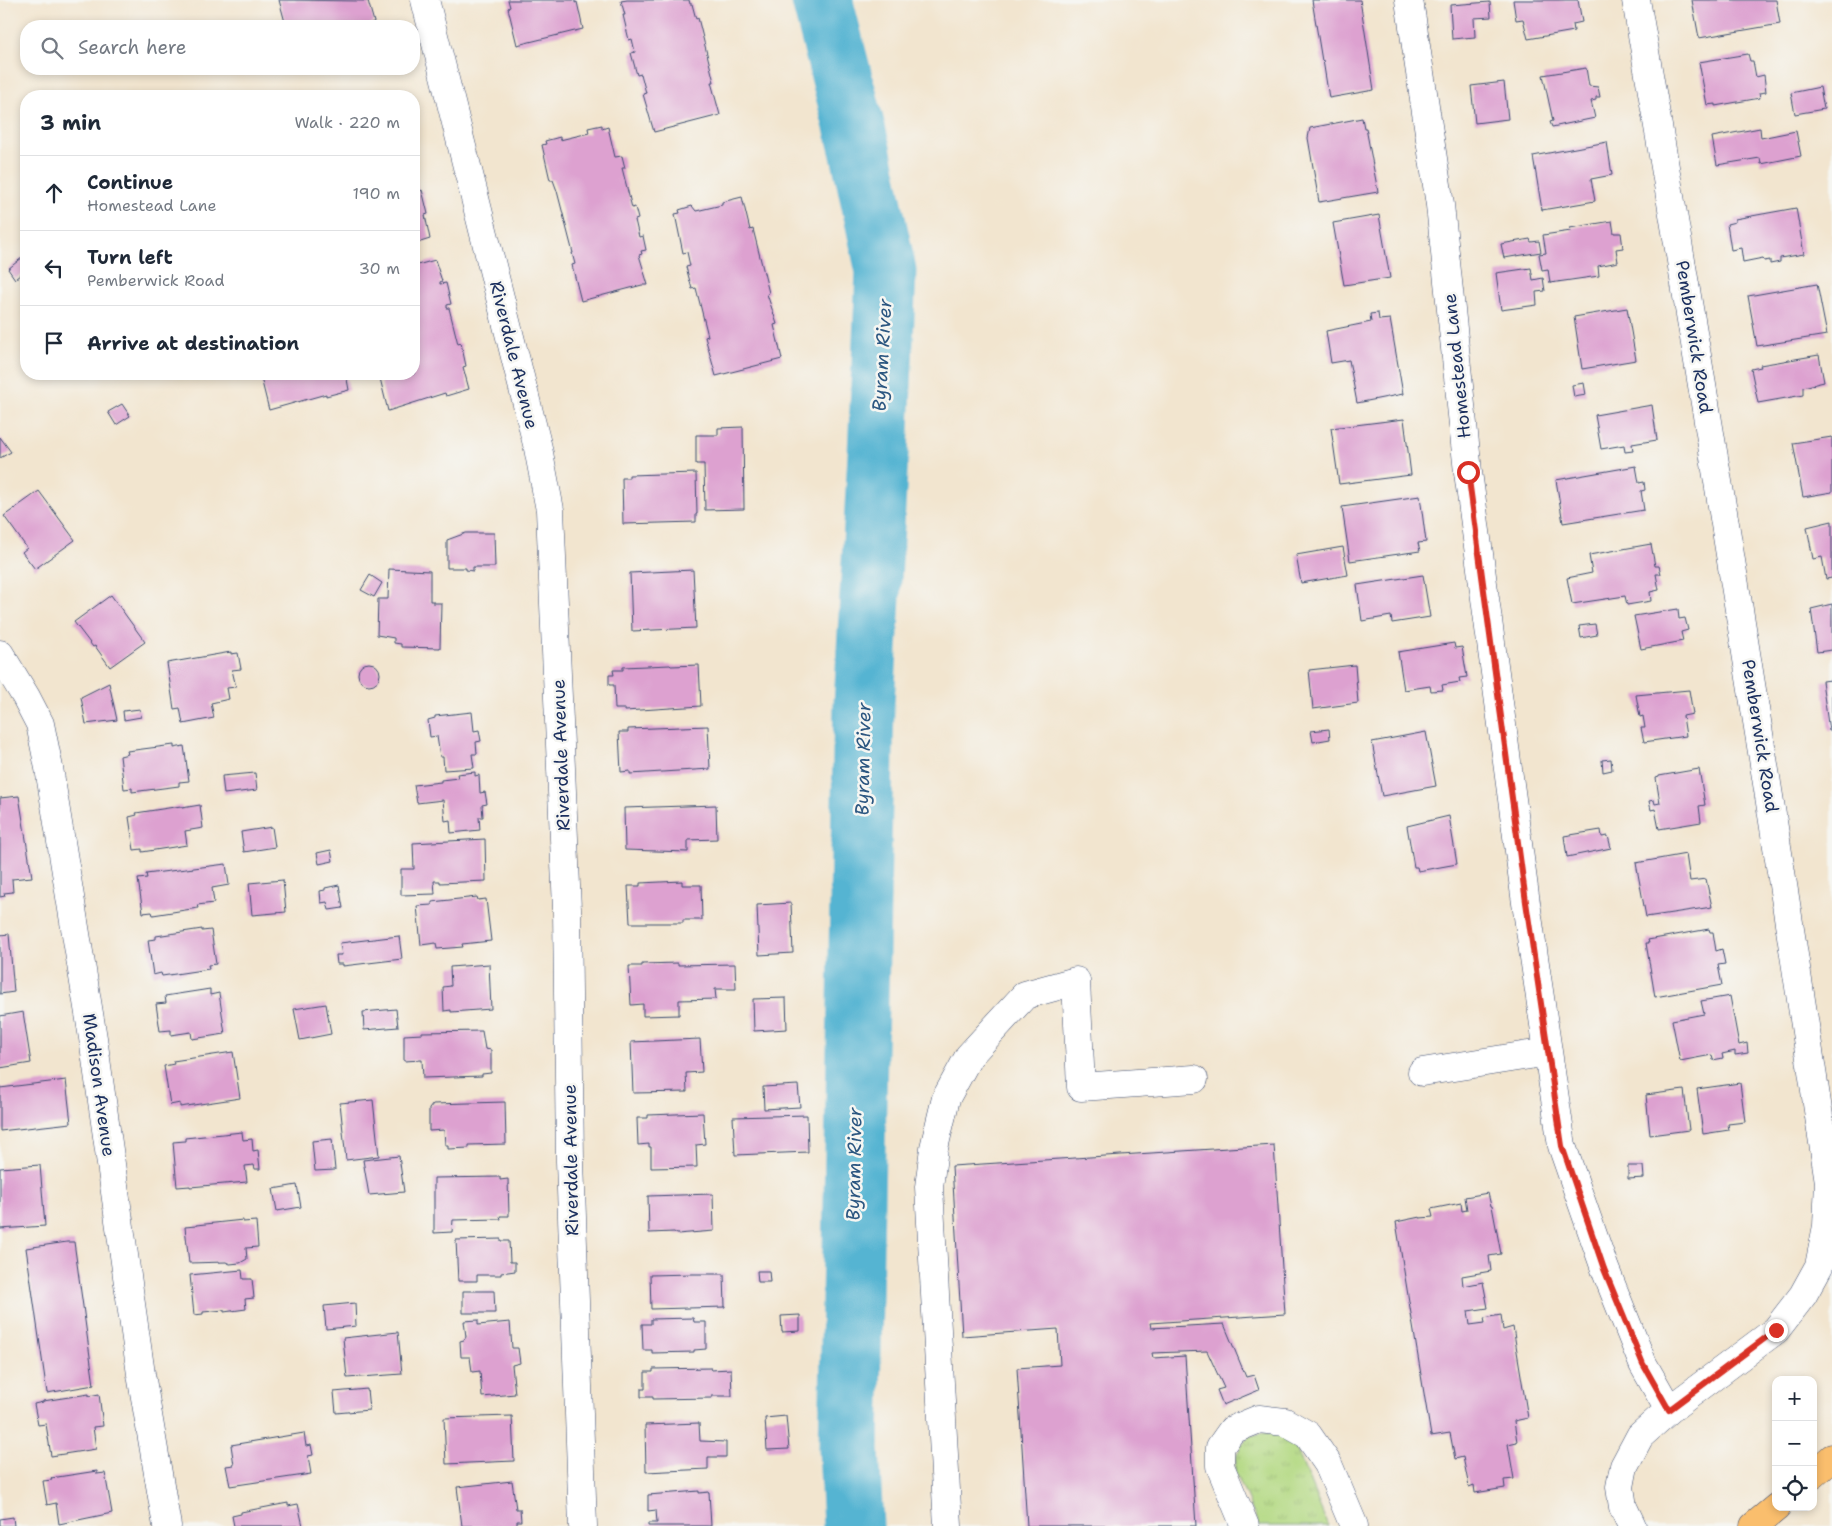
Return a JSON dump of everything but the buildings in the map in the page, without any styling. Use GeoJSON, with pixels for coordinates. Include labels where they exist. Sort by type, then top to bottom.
{"type":"FeatureCollection","features":[{"type":"Feature","properties":{"kind":"main road"},"geometry":{"type":"LineString","coordinates":[[1817,1471],[1832,1458]]}},
{"type":"Feature","properties":{"kind":"main road"},"geometry":{"type":"LineString","coordinates":[[1754,1526],[1772,1511]]}},
{"type":"Feature","properties":{"kind":"street","name":"Riverdale Avenue"},"geometry":{"type":"LineString","coordinates":[[425,0],[538,448],[550,510],[566,909],[570,1160],[583,1526]]}},
{"type":"Feature","properties":{"kind":"street","name":"Homestead Lane"},"geometry":{"type":"LineString","coordinates":[[1409,0],[1440,205],[1469,482],[1524,893],[1562,1146],[1604,1269],[1643,1364],[1669,1410]]}},
{"type":"Feature","properties":{"kind":"street","name":"Pemberwick Road"},"geometry":{"type":"LineString","coordinates":[[1636,0],[1690,309],[1785,894],[1829,1182],[1827,1226],[1819,1266],[1802,1296],[1776,1330],[1669,1410]]}},
{"type":"Feature","properties":{"kind":"street","name":"Madison Avenue"},"geometry":{"type":"LineString","coordinates":[[0,654],[40,724],[49,768],[94,1048],[141,1374],[168,1526]]}},
{"type":"Feature","properties":{"kind":"street"},"geometry":{"type":"LineString","coordinates":[[948,1526],[929,1187],[934,1148],[946,1098],[969,1056],[1025,995],[1076,981],[1081,1087],[1194,1079]]}},
{"type":"Feature","properties":{"kind":"street"},"geometry":{"type":"LineString","coordinates":[[1422,1072],[1548,1052]]}},
{"type":"Feature","properties":{"kind":"street"},"geometry":{"type":"LineString","coordinates":[[1632,1526],[1623,1507],[1620,1486],[1624,1466],[1640,1436],[1669,1410]]}},
{"type":"Feature","properties":{"kind":"street"},"geometry":{"type":"LineString","coordinates":[[1246,1526],[1220,1466],[1220,1447],[1232,1430],[1259,1419],[1285,1422],[1308,1435],[1328,1464],[1354,1526]]}},
{"type":"Feature","properties":{"kind":"green space"},"geometry":{"type":"Polygon","coordinates":[[[1262,1433],[1274,1433],[1284,1438],[1296,1448],[1328,1526],[1259,1526],[1235,1471],[1237,1454],[1242,1445],[1251,1436],[1262,1433]]]}},
{"type":"Feature","properties":{"kind":"waterway","name":"Byram River"},"geometry":{"type":"LineString","coordinates":[[822,0],[860,149],[886,271],[864,704],[849,1449],[853,1526]]}},
{"type":"Feature","properties":{"kind":"route"},"geometry":{"type":"LineString","coordinates":[[1468,472],[1526,902],[1562,1146],[1604,1269],[1643,1364],[1669,1410],[1776,1330]]}}]}
